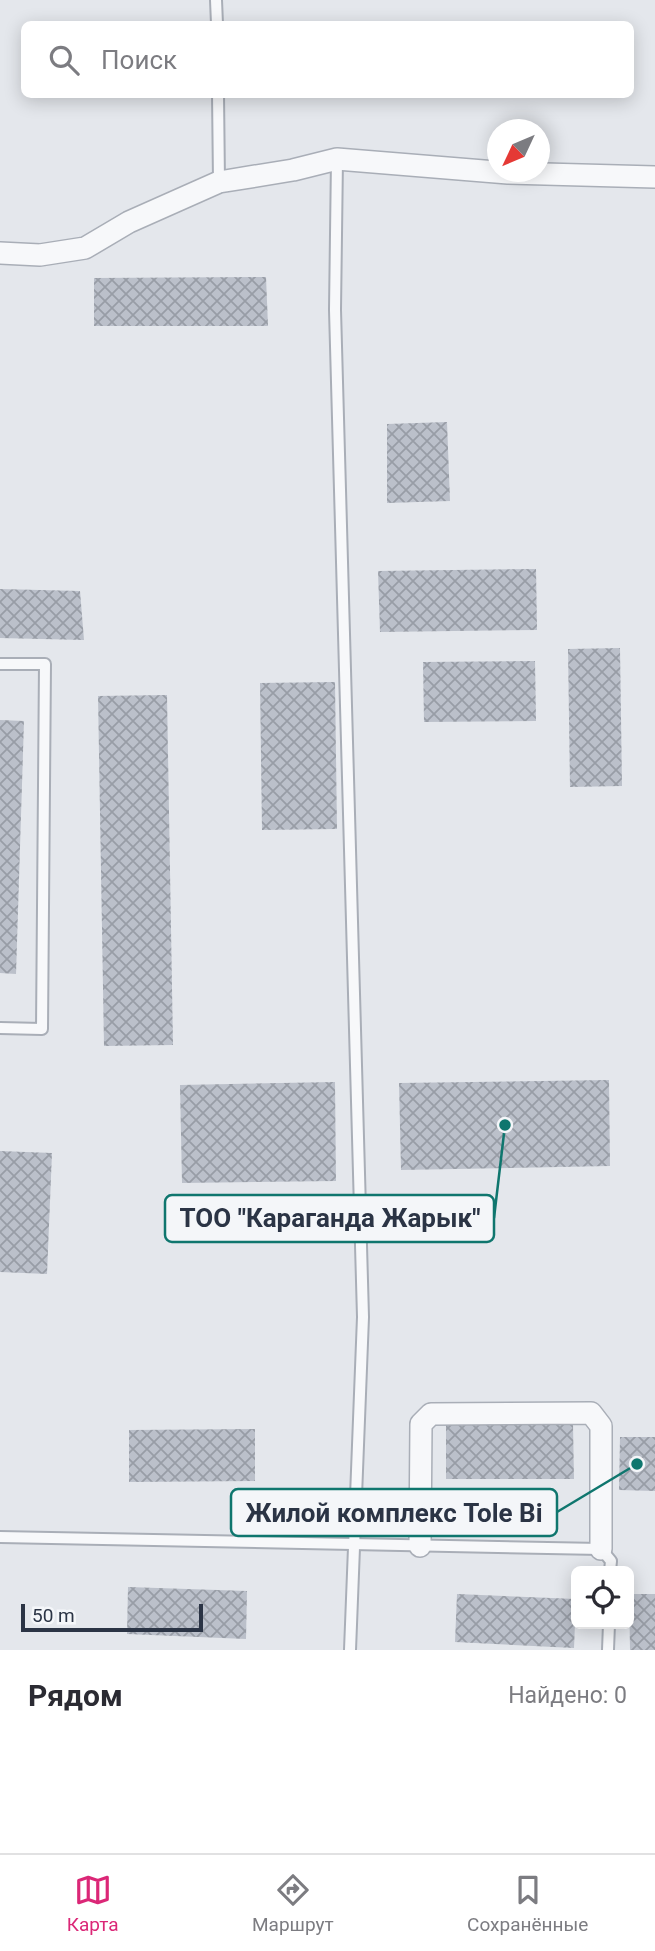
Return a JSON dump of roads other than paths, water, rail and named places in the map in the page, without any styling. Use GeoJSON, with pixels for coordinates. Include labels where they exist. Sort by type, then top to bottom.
{"type":"FeatureCollection","features":[{"type":"Feature","properties":{"kind":"street"},"geometry":{"type":"LineString","coordinates":[[0,253],[40,255],[85,248],[129,222],[219,182],[293,170],[337,159],[508,173],[655,177]]}},
{"type":"Feature","properties":{"kind":"street"},"geometry":{"type":"LineString","coordinates":[[420,1546],[421,1424],[431,1414],[591,1413],[601,1426],[601,1549]]}},
{"type":"Feature","properties":{"kind":"lane"},"geometry":{"type":"LineString","coordinates":[[216,0],[216,21]]}},
{"type":"Feature","properties":{"kind":"lane"},"geometry":{"type":"LineString","coordinates":[[218,98],[219,182]]}},
{"type":"Feature","properties":{"kind":"lane"},"geometry":{"type":"LineString","coordinates":[[337,159],[335,310],[363,1317],[350,1650]]}},
{"type":"Feature","properties":{"kind":"lane"},"geometry":{"type":"LineString","coordinates":[[0,664],[45,664],[42,1028],[0,1028]]}},
{"type":"Feature","properties":{"kind":"lane"},"geometry":{"type":"LineString","coordinates":[[0,1537],[601,1549],[611,1561],[610,1566]]}},
{"type":"Feature","properties":{"kind":"lane"},"geometry":{"type":"LineString","coordinates":[[608,1650],[609,1629]]}},
{"type":"Feature","properties":{"kind":"place","name":"ТОО \"Караганда Жарык\""},"geometry":{"type":"Point","coordinates":[505,1125]}},
{"type":"Feature","properties":{"kind":"place","name":"Жилой комплекс Tole Bi"},"geometry":{"type":"Point","coordinates":[637,1464]}}]}
